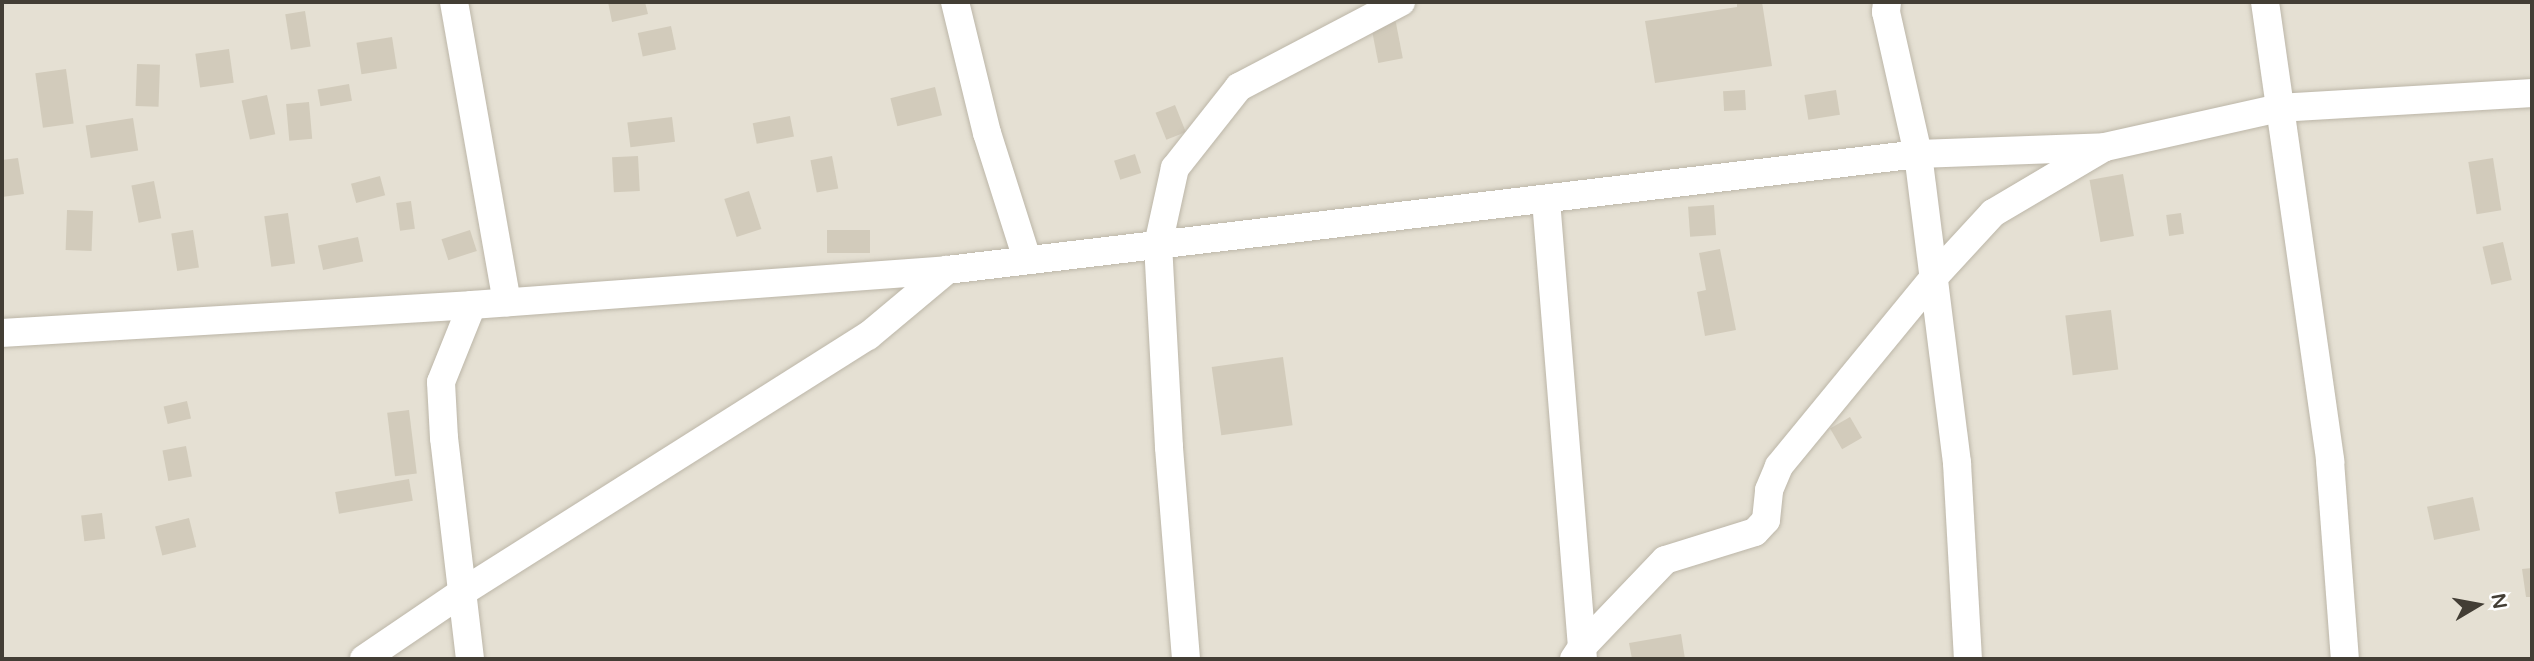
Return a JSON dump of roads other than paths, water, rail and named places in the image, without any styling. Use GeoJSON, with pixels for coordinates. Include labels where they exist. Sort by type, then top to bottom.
{"type":"FeatureCollection","features":[{"type":"Feature","properties":{"kind":"street"},"geometry":{"type":"LineString","coordinates":[[454,2],[507,302]]}},
{"type":"Feature","properties":{"kind":"street"},"geometry":{"type":"LineString","coordinates":[[955,2],[987,133],[1027,258]]}},
{"type":"Feature","properties":{"kind":"street"},"geometry":{"type":"LineString","coordinates":[[1186,659],[1169,447],[1158,246],[1175,168],[1238,87],[1401,2]]}},
{"type":"Feature","properties":{"kind":"street"},"geometry":{"type":"LineString","coordinates":[[1887,2],[1886,12],[1918,154],[1957,463],[1968,659]]}},
{"type":"Feature","properties":{"kind":"street"},"geometry":{"type":"LineString","coordinates":[[2265,2],[2330,461],[2345,659]]}},
{"type":"Feature","properties":{"kind":"street"},"geometry":{"type":"LineString","coordinates":[[2,333],[472,305],[947,270],[1027,258],[1158,246],[1546,201],[1918,154],[2105,147],[2279,108],[2532,93]]}},
{"type":"Feature","properties":{"kind":"street"},"geometry":{"type":"LineString","coordinates":[[1579,655],[1665,560],[1755,532],[1766,520],[1769,490],[1779,466],[1934,277],[1993,213],[2105,147]]}},
{"type":"Feature","properties":{"kind":"street"},"geometry":{"type":"LineString","coordinates":[[1546,201],[1579,655]]}},
{"type":"Feature","properties":{"kind":"street"},"geometry":{"type":"LineString","coordinates":[[364,659],[464,591],[868,337],[947,270]]}},
{"type":"Feature","properties":{"kind":"street"},"geometry":{"type":"LineString","coordinates":[[470,659],[444,438],[441,382],[472,305]]}}]}
